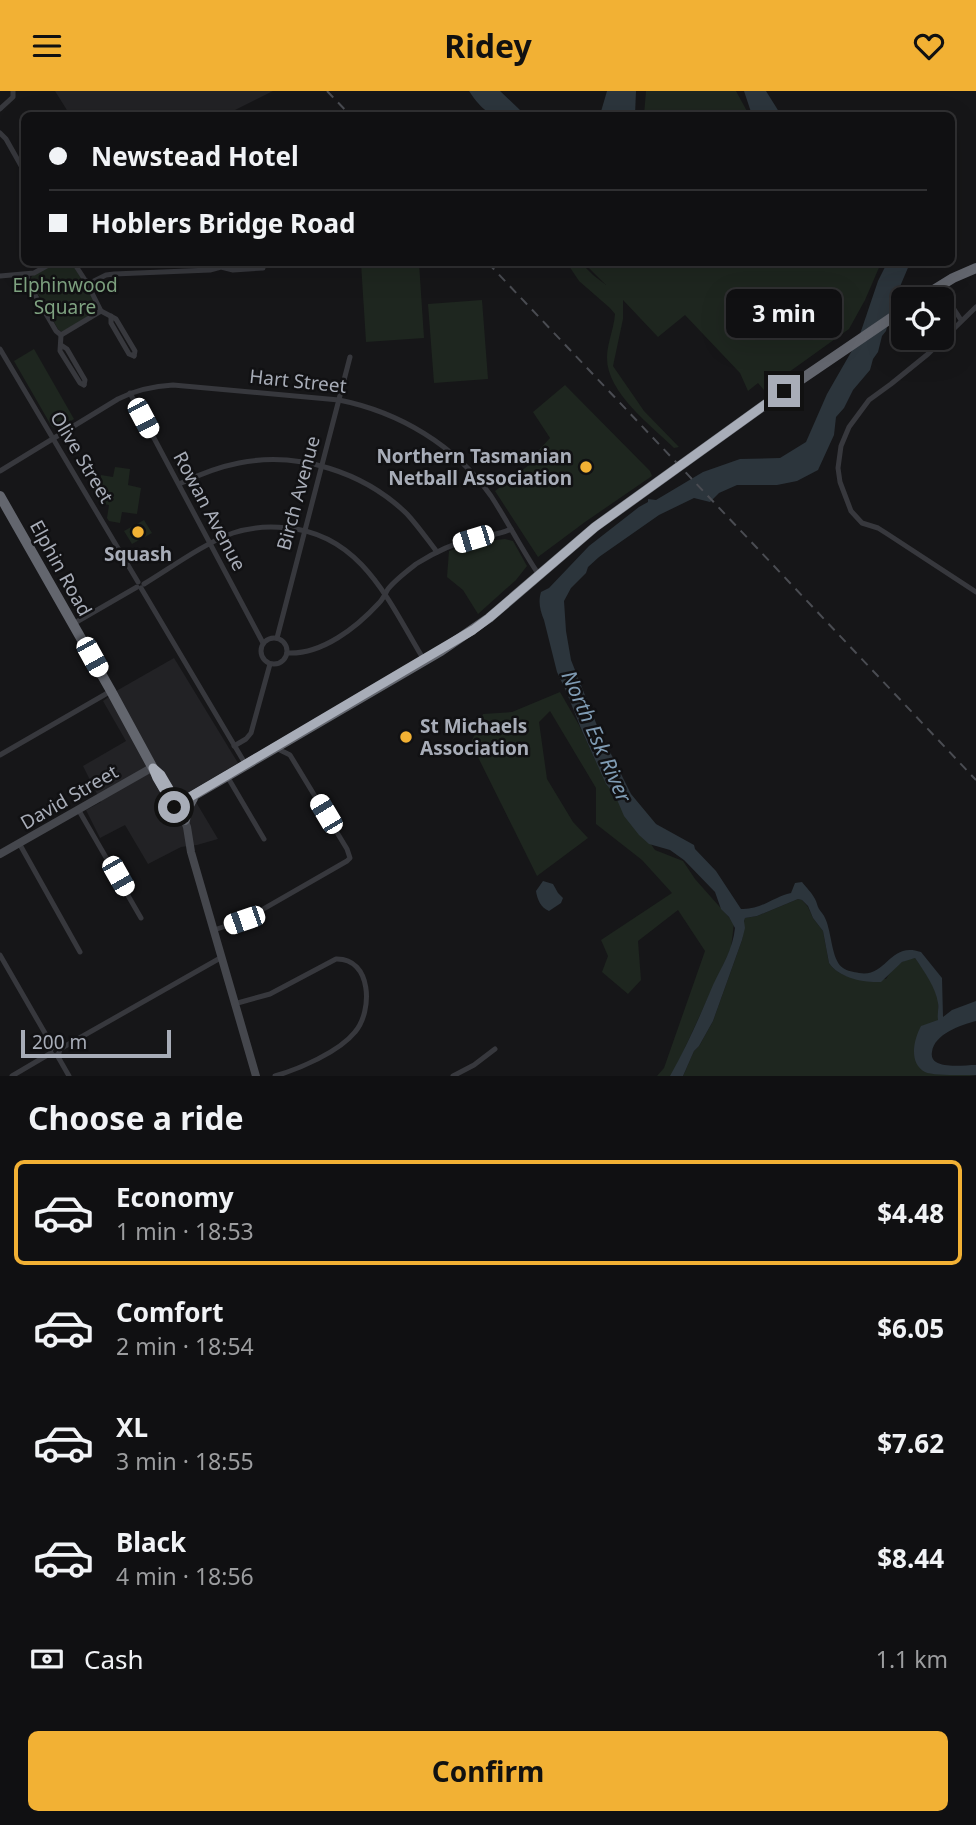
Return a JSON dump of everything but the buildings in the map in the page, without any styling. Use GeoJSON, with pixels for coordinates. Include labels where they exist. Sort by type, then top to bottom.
{"type":"FeatureCollection","features":[{"type":"Feature","properties":{"kind":"highway"},"geometry":{"type":"LineString","coordinates":[[939,286],[976,268]]}},
{"type":"Feature","properties":{"kind":"highway"},"geometry":{"type":"LineString","coordinates":[[176,806],[483,623],[595,527],[891,318]]}},
{"type":"Feature","properties":{"kind":"highway","name":"Elphin Road"},"geometry":{"type":"LineString","coordinates":[[0,496],[111,691],[157,778],[176,806]]}},
{"type":"Feature","properties":{"kind":"highway"},"geometry":{"type":"LineString","coordinates":[[185,820],[194,795]]}},
{"type":"Feature","properties":{"kind":"street"},"geometry":{"type":"LineString","coordinates":[[0,109],[13,94],[21,97]]}},
{"type":"Feature","properties":{"kind":"street"},"geometry":{"type":"LineString","coordinates":[[0,136],[21,162]]}},
{"type":"Feature","properties":{"kind":"street"},"geometry":{"type":"LineString","coordinates":[[0,276],[27,275],[47,266]]}},
{"type":"Feature","properties":{"kind":"street"},"geometry":{"type":"LineString","coordinates":[[76,266],[90,283]]}},
{"type":"Feature","properties":{"kind":"street"},"geometry":{"type":"LineString","coordinates":[[164,266],[165,272]]}},
{"type":"Feature","properties":{"kind":"street"},"geometry":{"type":"LineString","coordinates":[[90,283],[106,275],[210,270],[219,266]]}},
{"type":"Feature","properties":{"kind":"street"},"geometry":{"type":"LineString","coordinates":[[223,266],[233,270],[263,268]]}},
{"type":"Feature","properties":{"kind":"street"},"geometry":{"type":"LineString","coordinates":[[27,275],[28,283],[61,335]]}},
{"type":"Feature","properties":{"kind":"street"},"geometry":{"type":"LineString","coordinates":[[90,283],[90,289],[101,311],[111,316],[116,319],[135,351],[134,356],[129,354],[111,323],[111,316]]}},
{"type":"Feature","properties":{"kind":"street"},"geometry":{"type":"LineString","coordinates":[[939,286],[961,320]]}},
{"type":"Feature","properties":{"kind":"street"},"geometry":{"type":"LineString","coordinates":[[976,307],[928,354],[869,400],[849,427],[841,446],[838,468],[844,495],[851,511],[862,523],[889,535],[976,592]]}},
{"type":"Feature","properties":{"kind":"street"},"geometry":{"type":"LineString","coordinates":[[61,335],[101,311]]}},
{"type":"Feature","properties":{"kind":"street"},"geometry":{"type":"LineString","coordinates":[[61,335],[60,351],[80,383],[84,385],[85,380],[73,359],[61,345]]}},
{"type":"Feature","properties":{"kind":"street","name":"Olive Street"},"geometry":{"type":"LineString","coordinates":[[0,349],[246,765]]}},
{"type":"Feature","properties":{"kind":"street","name":"Birch Avenue"},"geometry":{"type":"LineString","coordinates":[[277,638],[350,357]]}},
{"type":"Feature","properties":{"kind":"street","name":"Hart Street"},"geometry":{"type":"LineString","coordinates":[[0,471],[118,399],[155,386],[173,385],[339,400],[361,405],[406,423],[446,449],[487,491],[539,575]]}},
{"type":"Feature","properties":{"kind":"street","name":"Rowan Avenue"},"geometry":{"type":"LineString","coordinates":[[130,393],[263,643]]}},
{"type":"Feature","properties":{"kind":"street"},"geometry":{"type":"LineString","coordinates":[[179,484],[244,462],[293,461],[321,466],[356,479],[391,501],[419,528],[437,552]]}},
{"type":"Feature","properties":{"kind":"street"},"geometry":{"type":"LineString","coordinates":[[72,625],[210,544],[234,533],[281,527],[321,536],[350,553],[366,569],[385,596],[424,660]]}},
{"type":"Feature","properties":{"kind":"street"},"geometry":{"type":"LineString","coordinates":[[287,653],[303,652],[337,638],[364,618],[410,569],[437,552],[465,541],[512,529]]}},
{"type":"Feature","properties":{"kind":"street"},"geometry":{"type":"LineString","coordinates":[[269,638],[284,642],[286,657],[279,663],[270,664],[261,655],[263,643],[269,638]]}},
{"type":"Feature","properties":{"kind":"street"},"geometry":{"type":"LineString","coordinates":[[234,745],[251,733],[270,664]]}},
{"type":"Feature","properties":{"kind":"street"},"geometry":{"type":"LineString","coordinates":[[0,755],[111,691]]}},
{"type":"Feature","properties":{"kind":"street"},"geometry":{"type":"LineString","coordinates":[[214,930],[244,920],[350,858],[290,755],[275,748]]}},
{"type":"Feature","properties":{"kind":"street","name":"David Street"},"geometry":{"type":"LineString","coordinates":[[0,854],[153,768]]}},
{"type":"Feature","properties":{"kind":"street"},"geometry":{"type":"LineString","coordinates":[[228,776],[264,839]]}},
{"type":"Feature","properties":{"kind":"street"},"geometry":{"type":"LineString","coordinates":[[176,806],[185,820],[191,852]]}},
{"type":"Feature","properties":{"kind":"street"},"geometry":{"type":"LineString","coordinates":[[176,806],[256,1076]]}},
{"type":"Feature","properties":{"kind":"street"},"geometry":{"type":"LineString","coordinates":[[78,809],[141,918]]}},
{"type":"Feature","properties":{"kind":"street"},"geometry":{"type":"LineString","coordinates":[[19,843],[80,952]]}},
{"type":"Feature","properties":{"kind":"street"},"geometry":{"type":"LineString","coordinates":[[0,955],[69,1076]]}},
{"type":"Feature","properties":{"kind":"street"},"geometry":{"type":"LineString","coordinates":[[12,1076],[222,957]]}},
{"type":"Feature","properties":{"kind":"street"},"geometry":{"type":"LineString","coordinates":[[234,1004],[270,994],[336,959],[349,960],[363,975],[367,993],[363,1016],[355,1033],[311,1063],[275,1076]]}},
{"type":"Feature","properties":{"kind":"street"},"geometry":{"type":"LineString","coordinates":[[453,1076],[465,1074],[495,1049]]}},
{"type":"Feature","properties":{"kind":"shaded area"},"geometry":{"type":"Polygon","coordinates":[[[55,91],[273,91],[231,112],[68,112],[55,91]]]}},
{"type":"Feature","properties":{"kind":"shaded area"},"geometry":{"type":"Polygon","coordinates":[[[174,658],[238,763],[190,792],[218,839],[181,847],[148,864],[125,825],[100,838],[86,810],[101,802],[83,766],[126,741],[103,701],[174,658]]]}},
{"type":"Feature","properties":{"kind":"green space"},"geometry":{"type":"Polygon","coordinates":[[[646,91],[736,91],[747,112],[644,112],[646,91]]]}},
{"type":"Feature","properties":{"kind":"green space","name":"Elphinwood Square"},"geometry":{"type":"Polygon","coordinates":[[[50,266],[74,266],[88,285],[98,310],[62,332],[30,280],[32,276],[50,266]]]}},
{"type":"Feature","properties":{"kind":"green space"},"geometry":{"type":"Polygon","coordinates":[[[361,266],[419,266],[424,338],[366,342],[361,266]]]}},
{"type":"Feature","properties":{"kind":"green space"},"geometry":{"type":"Polygon","coordinates":[[[569,266],[584,266],[606,285],[587,266],[880,266],[849,329],[764,390],[758,383],[748,391],[740,373],[685,315],[658,337],[623,300],[623,319],[613,366],[644,411],[679,447],[674,448],[643,419],[614,384],[607,358],[615,314],[579,281],[569,266]]]}},
{"type":"Feature","properties":{"kind":"green space"},"geometry":{"type":"Polygon","coordinates":[[[482,300],[488,379],[434,383],[428,304],[482,300]]]}},
{"type":"Feature","properties":{"kind":"green space"},"geometry":{"type":"Polygon","coordinates":[[[34,349],[74,419],[59,429],[52,427],[14,361],[34,349]]]}},
{"type":"Feature","properties":{"kind":"green space","name":"Northern Tasmanian Netball Association"},"geometry":{"type":"Polygon","coordinates":[[[565,385],[652,476],[538,557],[495,491],[533,462],[538,451],[550,438],[533,412],[565,385]]]}},
{"type":"Feature","properties":{"kind":"green space"},"geometry":{"type":"Polygon","coordinates":[[[115,467],[130,469],[128,485],[141,488],[137,514],[122,512],[120,523],[109,521],[109,505],[99,503],[97,498],[101,475],[113,477],[115,467]]]}},
{"type":"Feature","properties":{"kind":"green space","name":"Squash"},"geometry":{"type":"Polygon","coordinates":[[[144,520],[152,533],[132,544],[124,531],[144,520]]]}},
{"type":"Feature","properties":{"kind":"green space","name":"Northern Tasmanian Netball Association"},"geometry":{"type":"Polygon","coordinates":[[[505,539],[513,541],[527,566],[516,580],[478,614],[463,590],[447,577],[449,551],[477,542],[505,539]]]}},
{"type":"Feature","properties":{"kind":"green space"},"geometry":{"type":"Polygon","coordinates":[[[560,692],[599,768],[655,850],[683,861],[695,879],[734,923],[731,948],[672,1076],[657,1076],[664,1068],[705,951],[678,910],[638,941],[641,980],[628,994],[602,972],[608,956],[601,940],[672,893],[642,860],[596,824],[596,788],[550,711],[539,722],[547,779],[573,822],[588,838],[537,876],[471,743],[483,714],[512,712],[560,692]]]}},
{"type":"Feature","properties":{"kind":"green space"},"geometry":{"type":"Polygon","coordinates":[[[798,899],[808,907],[823,931],[829,963],[841,973],[863,979],[886,979],[898,965],[915,958],[931,980],[938,999],[938,1020],[916,1059],[934,1071],[976,1076],[683,1076],[694,1051],[713,1021],[742,940],[745,918],[757,916],[798,899]]]}},
{"type":"Feature","properties":{"kind":"water"},"geometry":{"type":"Polygon","coordinates":[[[469,91],[500,91],[524,112],[488,112],[469,91]]]}},
{"type":"Feature","properties":{"kind":"water"},"geometry":{"type":"Polygon","coordinates":[[[607,91],[636,91],[635,112],[601,112],[607,91]]]}},
{"type":"Feature","properties":{"kind":"water"},"geometry":{"type":"Polygon","coordinates":[[[744,91],[766,91],[779,112],[751,112],[744,91]]]}},
{"type":"Feature","properties":{"kind":"water","name":"North Esk River"},"geometry":{"type":"Polygon","coordinates":[[[886,266],[909,266],[900,287],[891,287],[891,311],[878,352],[870,370],[836,417],[834,435],[818,470],[797,481],[777,485],[737,485],[719,493],[710,502],[694,498],[659,515],[599,557],[571,588],[564,601],[566,631],[571,660],[598,728],[631,794],[656,824],[694,845],[716,871],[741,909],[755,907],[791,893],[795,883],[802,882],[825,917],[836,959],[845,969],[868,973],[902,951],[921,952],[942,978],[943,1017],[952,1010],[976,1001],[976,1021],[943,1035],[934,1046],[932,1058],[944,1065],[976,1065],[976,1075],[929,1073],[916,1063],[914,1050],[918,1031],[921,1026],[938,1020],[938,1007],[932,986],[915,958],[902,962],[881,982],[867,982],[845,976],[829,963],[823,931],[808,906],[798,899],[757,916],[745,918],[742,940],[713,1021],[694,1051],[683,1076],[670,1076],[727,957],[735,928],[721,909],[715,892],[684,860],[670,850],[649,844],[624,816],[615,795],[606,784],[557,672],[541,609],[541,592],[549,588],[589,546],[648,502],[648,499],[656,500],[703,472],[740,459],[780,458],[806,442],[827,394],[858,340],[886,266]]]}},
{"type":"Feature","properties":{"kind":"water"},"geometry":{"type":"Polygon","coordinates":[[[543,881],[553,884],[563,898],[561,903],[549,911],[538,900],[536,891],[543,881]]]}},
{"type":"Feature","properties":{"kind":"railway"},"geometry":{"type":"LineString","coordinates":[[327,91],[347,112]]}},
{"type":"Feature","properties":{"kind":"railway"},"geometry":{"type":"LineString","coordinates":[[491,266],[976,780]]}},
{"type":"Feature","properties":{"kind":"place","name":"Northern Tasmanian Netball Association"},"geometry":{"type":"Point","coordinates":[586,467]}},
{"type":"Feature","properties":{"kind":"place","name":"Squash"},"geometry":{"type":"Point","coordinates":[138,532]}},
{"type":"Feature","properties":{"kind":"place","name":"St Michaels Association"},"geometry":{"type":"Point","coordinates":[406,737]}},
{"type":"Feature","properties":{"kind":"route"},"geometry":{"type":"LineString","coordinates":[[174,807],[153,768],[161,775],[178,804],[440,651],[489,618],[595,527],[784,391]]}}]}
